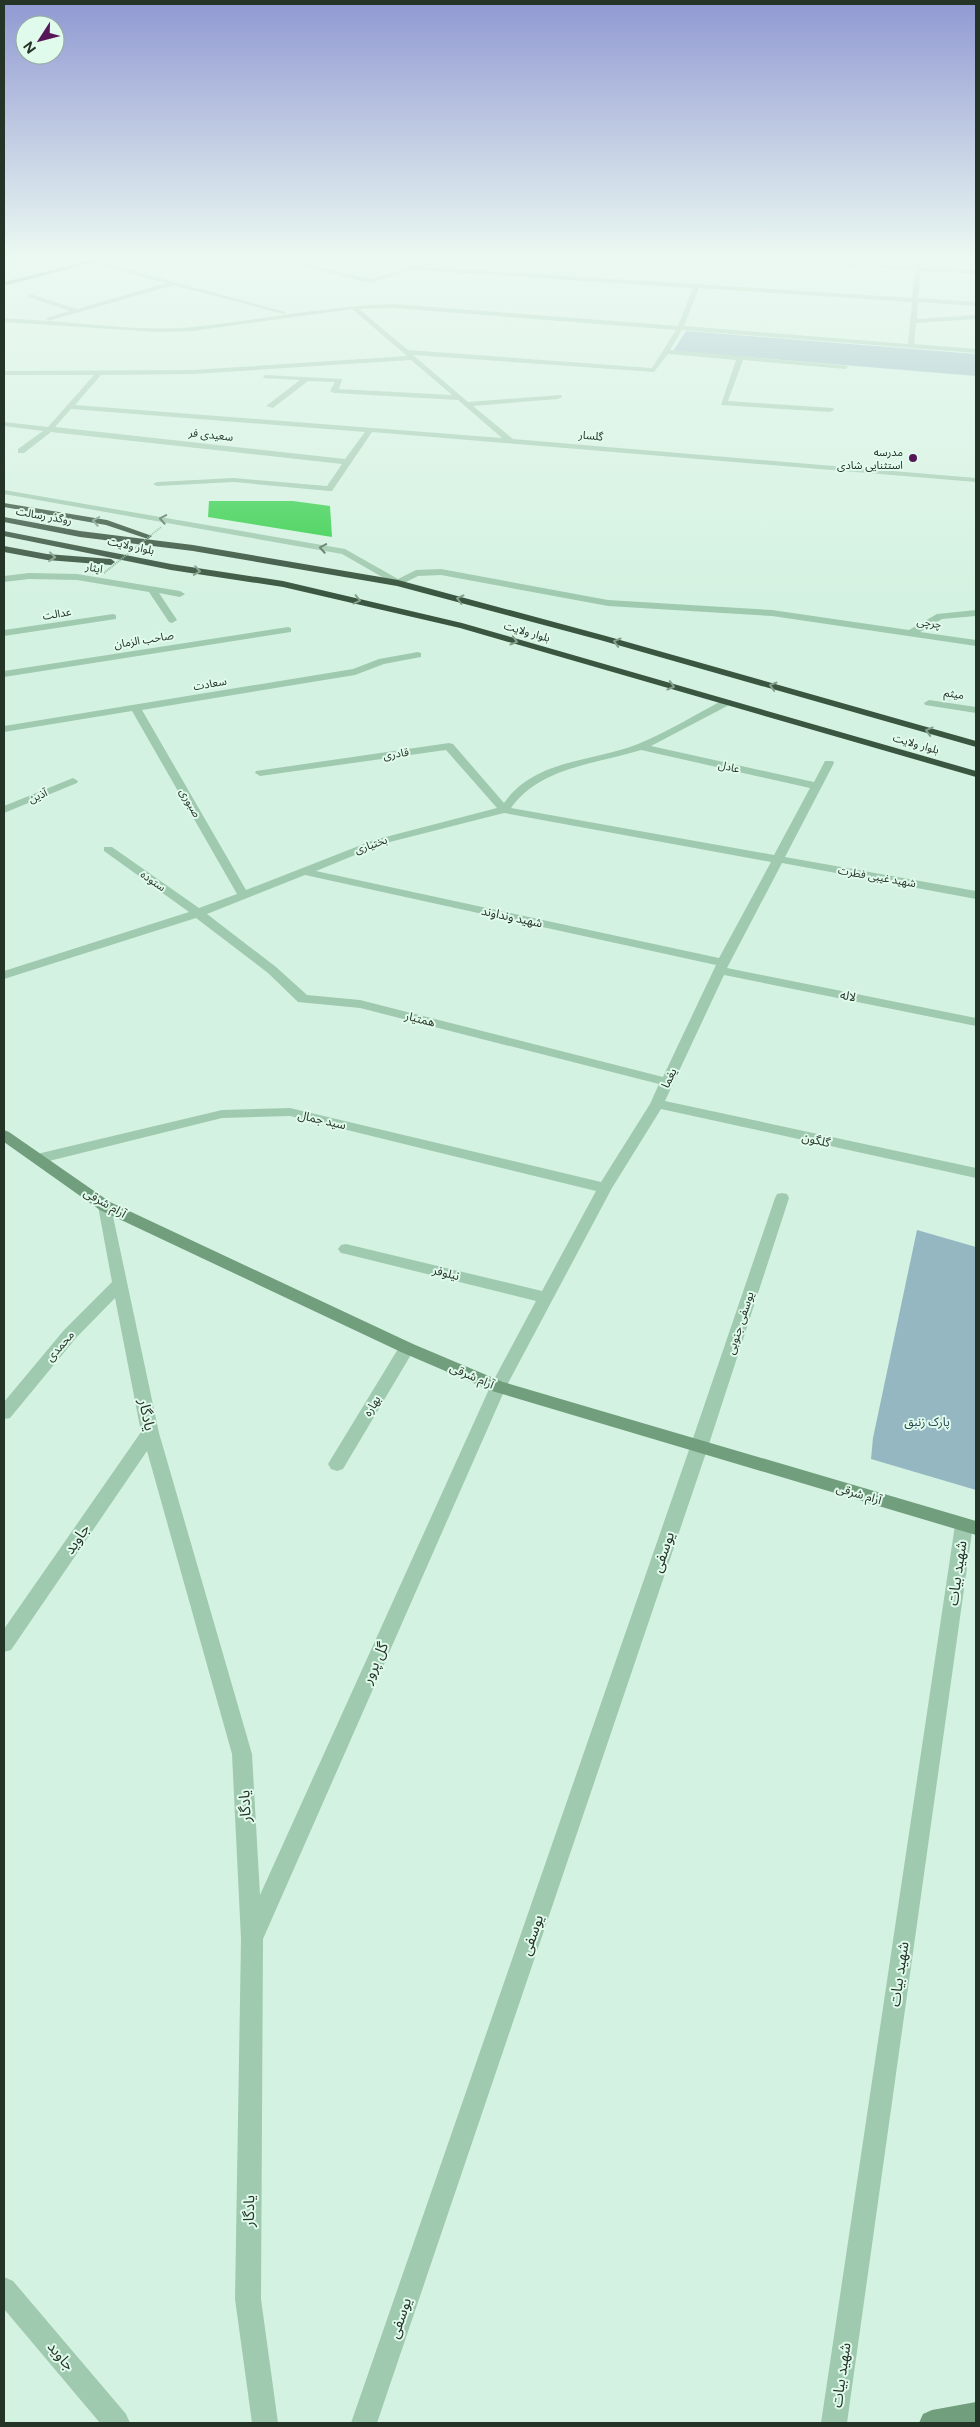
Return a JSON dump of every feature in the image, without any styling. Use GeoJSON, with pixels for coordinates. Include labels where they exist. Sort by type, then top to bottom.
{"type":"FeatureCollection","features":[{"type":"Feature","properties":{"kind":"highway"},"geometry":{"type":"LineString","coordinates":[[4,505],[108,523],[193,548]]}},
{"type":"Feature","properties":{"kind":"highway","name":"روگذر رسالت"},"geometry":{"type":"LineString","coordinates":[[4,520],[80,534]]}},
{"type":"Feature","properties":{"kind":"highway","name":"روگذر رسالت"},"geometry":{"type":"LineString","coordinates":[[4,533],[64,544]]}},
{"type":"Feature","properties":{"kind":"highway","name":"بلوار ولایت"},"geometry":{"type":"LineString","coordinates":[[80,534],[193,548],[398,583],[594,636],[976,744]]}},
{"type":"Feature","properties":{"kind":"highway","name":"بلوار ولایت"},"geometry":{"type":"LineString","coordinates":[[64,544],[171,567],[283,584],[462,626],[976,774]]}},
{"type":"Feature","properties":{"kind":"highway"},"geometry":{"type":"LineString","coordinates":[[4,549],[47,557],[171,567]]}},
{"type":"Feature","properties":{"kind":"street"},"geometry":{"type":"LineString","coordinates":[[4,372],[99,373],[234,371],[272,368]]}},
{"type":"Feature","properties":{"kind":"street"},"geometry":{"type":"LineString","coordinates":[[426,368],[510,441]]}},
{"type":"Feature","properties":{"kind":"street"},"geometry":{"type":"LineString","coordinates":[[630,368],[654,370],[655,368]]}},
{"type":"Feature","properties":{"kind":"street"},"geometry":{"type":"LineString","coordinates":[[736,368],[724,403],[830,410]]}},
{"type":"Feature","properties":{"kind":"street"},"geometry":{"type":"LineString","coordinates":[[157,372],[340,380],[334,391],[462,398]]}},
{"type":"Feature","properties":{"kind":"street"},"geometry":{"type":"LineString","coordinates":[[21,451],[50,429],[99,373]]}},
{"type":"Feature","properties":{"kind":"street"},"geometry":{"type":"LineString","coordinates":[[270,406],[306,379]]}},
{"type":"Feature","properties":{"kind":"street"},"geometry":{"type":"LineString","coordinates":[[468,404],[558,397]]}},
{"type":"Feature","properties":{"kind":"street","name":"گلسار"},"geometry":{"type":"LineString","coordinates":[[71,407],[204,416],[976,480]]}},
{"type":"Feature","properties":{"kind":"street","name":"سعیدی فر"},"geometry":{"type":"LineString","coordinates":[[4,424],[347,462]]}},
{"type":"Feature","properties":{"kind":"street"},"geometry":{"type":"LineString","coordinates":[[157,484],[234,480],[329,489],[369,430]]}},
{"type":"Feature","properties":{"kind":"street"},"geometry":{"type":"LineString","coordinates":[[4,492],[345,552],[398,583]]}},
{"type":"Feature","properties":{"kind":"street","name":"چرچی"},"geometry":{"type":"LineString","coordinates":[[398,583],[416,573],[441,572],[608,603],[772,613],[976,643]]}},
{"type":"Feature","properties":{"kind":"street","name":"ایثار"},"geometry":{"type":"LineString","coordinates":[[4,579],[77,577],[180,594]]}},
{"type":"Feature","properties":{"kind":"street"},"geometry":{"type":"LineString","coordinates":[[152,589],[172,620]]}},
{"type":"Feature","properties":{"kind":"street"},"geometry":{"type":"LineString","coordinates":[[911,634],[940,616],[976,613]]}},
{"type":"Feature","properties":{"kind":"street","name":"عدالت"},"geometry":{"type":"LineString","coordinates":[[4,633],[113,616]]}},
{"type":"Feature","properties":{"kind":"street","name":"صاحب الزمان"},"geometry":{"type":"LineString","coordinates":[[4,674],[288,630]]}},
{"type":"Feature","properties":{"kind":"street","name":"سعادت"},"geometry":{"type":"LineString","coordinates":[[4,729],[355,672],[382,661],[418,655]]}},
{"type":"Feature","properties":{"kind":"street"},"geometry":{"type":"LineString","coordinates":[[504,810],[510,800],[526,785],[549,773],[640,747],[727,702]]}},
{"type":"Feature","properties":{"kind":"street","name":"میثم"},"geometry":{"type":"LineString","coordinates":[[929,703],[976,710]]}},
{"type":"Feature","properties":{"kind":"street","name":"صبوری"},"geometry":{"type":"LineString","coordinates":[[136,709],[244,896]]}},
{"type":"Feature","properties":{"kind":"street","name":"قادری"},"geometry":{"type":"LineString","coordinates":[[260,774],[449,746],[504,810]]}},
{"type":"Feature","properties":{"kind":"street","name":"عادل"},"geometry":{"type":"LineString","coordinates":[[640,747],[817,786]]}},
{"type":"Feature","properties":{"kind":"street","name":"یغما"},"geometry":{"type":"LineString","coordinates":[[498,1387],[605,1188],[657,1104],[721,966],[829,763]]}},
{"type":"Feature","properties":{"kind":"street","name":"آذین"},"geometry":{"type":"LineString","coordinates":[[4,810],[72,781]]}},
{"type":"Feature","properties":{"kind":"street","name":"بختیاری"},"geometry":{"type":"LineString","coordinates":[[4,975],[198,913],[378,842],[504,810]]}},
{"type":"Feature","properties":{"kind":"street","name":"شهید غیبی فطرت"},"geometry":{"type":"LineString","coordinates":[[504,810],[976,895]]}},
{"type":"Feature","properties":{"kind":"street","name":"ستوده"},"geometry":{"type":"LineString","coordinates":[[108,849],[198,913]]}},
{"type":"Feature","properties":{"kind":"street","name":"شهید ونداوند"},"geometry":{"type":"LineString","coordinates":[[302,872],[721,966]]}},
{"type":"Feature","properties":{"kind":"street","name":"همتیار"},"geometry":{"type":"LineString","coordinates":[[198,913],[272,970],[303,999],[360,1004],[667,1082]]}},
{"type":"Feature","properties":{"kind":"street","name":"لاله"},"geometry":{"type":"LineString","coordinates":[[721,966],[976,1022]]}},
{"type":"Feature","properties":{"kind":"street","name":"گلگون"},"geometry":{"type":"LineString","coordinates":[[657,1104],[976,1173]]}},
{"type":"Feature","properties":{"kind":"street","name":"سید جمال"},"geometry":{"type":"LineString","coordinates":[[37,1159],[222,1114],[290,1112],[605,1188]]}},
{"type":"Feature","properties":{"kind":"street","name":"آرام شرقی"},"geometry":{"type":"LineString","coordinates":[[4,1135],[104,1206],[407,1348],[498,1387],[970,1527]]}},
{"type":"Feature","properties":{"kind":"street","name":"یوسفی جنوبی"},"geometry":{"type":"LineString","coordinates":[[699,1448],[782,1198]]}},
{"type":"Feature","properties":{"kind":"street","name":"یادگار"},"geometry":{"type":"LineString","coordinates":[[104,1206],[150,1433],[242,1754],[252,1938],[248,2299],[265,2423]]}},
{"type":"Feature","properties":{"kind":"street","name":"نیلوفر"},"geometry":{"type":"LineString","coordinates":[[346,1248],[547,1298]]}},
{"type":"Feature","properties":{"kind":"street","name":"محمدی"},"geometry":{"type":"LineString","coordinates":[[4,1413],[70,1334],[120,1284]]}},
{"type":"Feature","properties":{"kind":"street","name":"بهاره"},"geometry":{"type":"LineString","coordinates":[[337,1464],[407,1348]]}},
{"type":"Feature","properties":{"kind":"street","name":"گل پرور"},"geometry":{"type":"LineString","coordinates":[[252,1938],[498,1387]]}},
{"type":"Feature","properties":{"kind":"street","name":"جاوید"},"geometry":{"type":"LineString","coordinates":[[4,1644],[150,1433]]}},
{"type":"Feature","properties":{"kind":"street","name":"یوسفی"},"geometry":{"type":"LineString","coordinates":[[364,2423],[699,1448]]}},
{"type":"Feature","properties":{"kind":"street","name":"شهید بیات"},"geometry":{"type":"LineString","coordinates":[[834,2423],[970,1527]]}},
{"type":"Feature","properties":{"kind":"street","name":"جاوید"},"geometry":{"type":"LineString","coordinates":[[4,2290],[117,2423]]}},
{"type":"Feature","properties":{"kind":"street"},"geometry":{"type":"LineString","coordinates":[[932,2423],[976,2415]]}},
{"type":"Feature","properties":{"kind":"path"},"geometry":{"type":"LineString","coordinates":[[104,573],[161,526]]}},
{"type":"Feature","properties":{"kind":"green space"},"geometry":{"type":"Polygon","coordinates":[[[882,368],[976,368],[976,376],[882,368]]]}},
{"type":"Feature","properties":{"kind":"green space","name":"پارک زنبق"},"geometry":{"type":"Polygon","coordinates":[[[917,1230],[976,1247],[976,1490],[871,1459],[873,1438],[917,1230]]]}},
{"type":"Feature","properties":{"kind":"building"},"geometry":{"type":"Polygon","coordinates":[[[209,501],[293,501],[330,506],[332,537],[208,517],[209,501]]]}},
{"type":"Feature","properties":{"kind":"place","name":"مدرسه استثنایی شادی"},"geometry":{"type":"Point","coordinates":[913,458]}}]}
